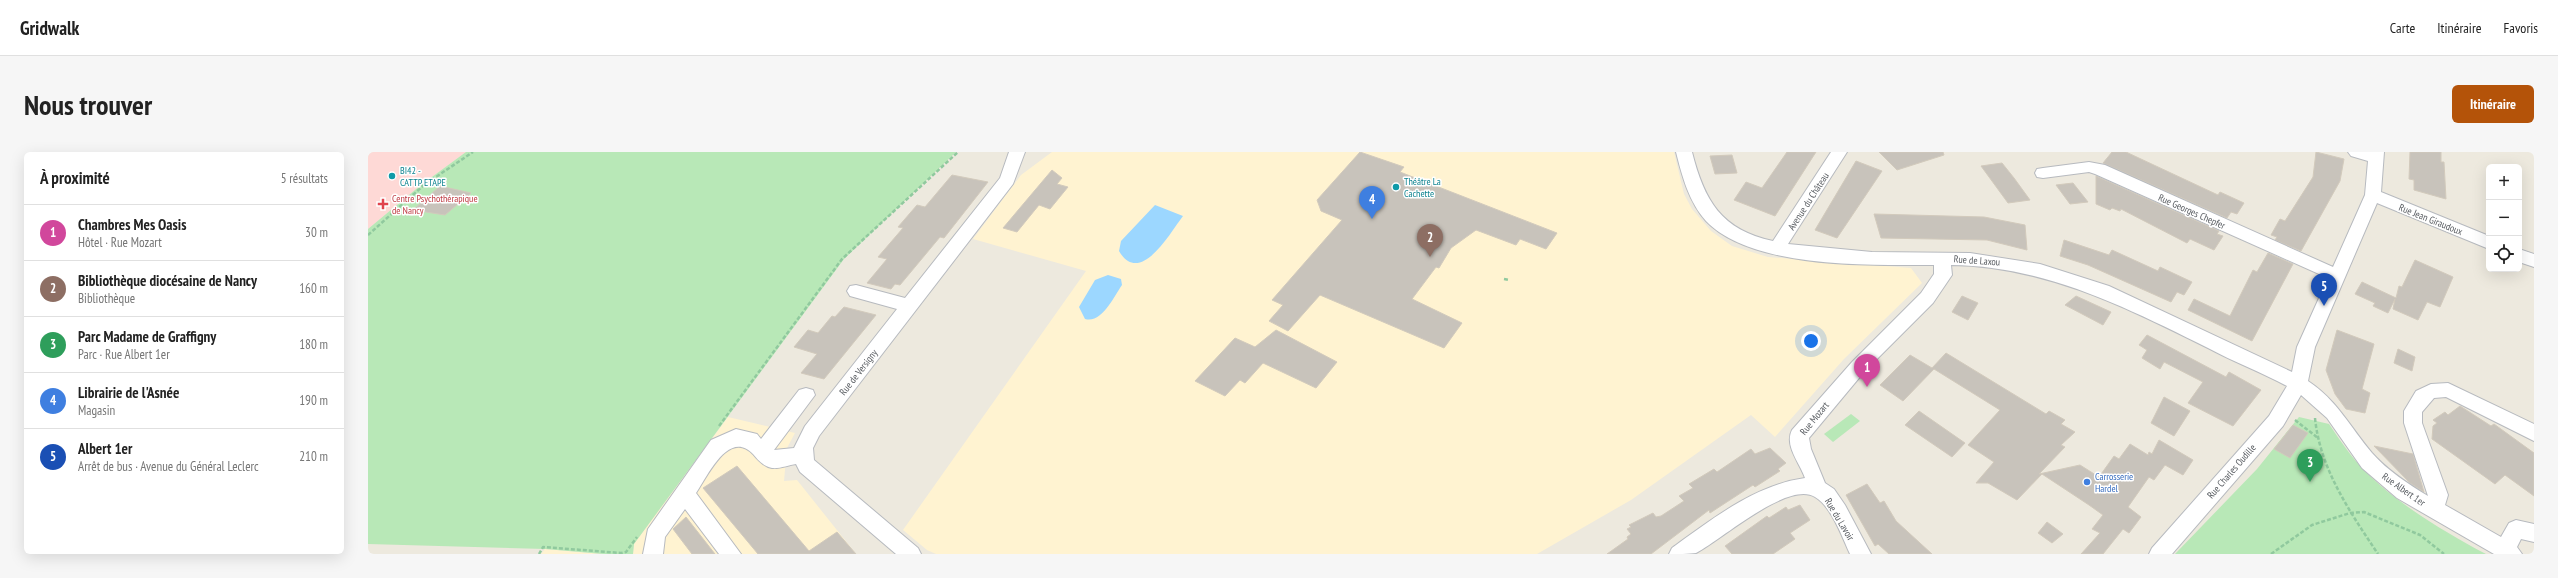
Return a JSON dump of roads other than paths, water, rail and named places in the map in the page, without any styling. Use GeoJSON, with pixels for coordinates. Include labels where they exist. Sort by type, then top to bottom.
{"type":"FeatureCollection","features":[{"type":"Feature","properties":{"kind":"street","name":"Rue de Versigny"},"geometry":{"type":"LineString","coordinates":[[802,455],[806,438],[1011,175],[1016,152]]}},
{"type":"Feature","properties":{"kind":"street","name":"Rue de Laxou"},"geometry":{"type":"LineString","coordinates":[[1684,152],[1696,194],[1713,218],[1734,234],[1776,249],[1830,256],[1942,258],[2002,262],[2047,270],[2077,280],[2298,384]]}},
{"type":"Feature","properties":{"kind":"street","name":"Avenue du Château"},"geometry":{"type":"LineString","coordinates":[[1776,249],[1840,152]]}},
{"type":"Feature","properties":{"kind":"street"},"geometry":{"type":"LineString","coordinates":[[2356,152],[2376,155]]}},
{"type":"Feature","properties":{"kind":"street","name":"Rue Charles Oudille"},"geometry":{"type":"LineString","coordinates":[[2159,554],[2276,420],[2298,384],[2306,347],[2373,195],[2376,155]]}},
{"type":"Feature","properties":{"kind":"street","name":"Rue Georges Chepfer"},"geometry":{"type":"LineString","coordinates":[[2042,173],[2089,167],[2099,169],[2338,276]]}},
{"type":"Feature","properties":{"kind":"street","name":"Rue Jean Giraudoux"},"geometry":{"type":"LineString","coordinates":[[2373,195],[2486,242]]}},
{"type":"Feature","properties":{"kind":"street"},"geometry":{"type":"LineString","coordinates":[[2522,256],[2534,261]]}},
{"type":"Feature","properties":{"kind":"street","name":"Rue Mozart"},"geometry":{"type":"LineString","coordinates":[[1816,486],[1815,474],[1802,452],[1799,436],[1833,395],[1936,288],[1943,275],[1942,258]]}},
{"type":"Feature","properties":{"kind":"street"},"geometry":{"type":"LineString","coordinates":[[856,291],[909,306]]}},
{"type":"Feature","properties":{"kind":"street","name":"Rue Albert 1er"},"geometry":{"type":"LineString","coordinates":[[2298,384],[2326,406],[2377,470],[2404,492],[2509,552]]}},
{"type":"Feature","properties":{"kind":"street"},"geometry":{"type":"LineString","coordinates":[[2434,509],[2438,495],[2413,423],[2413,411],[2422,396],[2431,391],[2448,390],[2534,433]]}},
{"type":"Feature","properties":{"kind":"street"},"geometry":{"type":"LineString","coordinates":[[762,452],[806,395]]}},
{"type":"Feature","properties":{"kind":"street"},"geometry":{"type":"LineString","coordinates":[[653,554],[655,535],[667,516],[685,494],[718,446],[727,440],[736,437],[750,440],[772,460],[802,455],[807,466],[911,554]]}},
{"type":"Feature","properties":{"kind":"street"},"geometry":{"type":"LineString","coordinates":[[1679,554],[1727,520],[1760,500],[1787,490],[1816,486]]}},
{"type":"Feature","properties":{"kind":"street","name":"Rue du Lavoir"},"geometry":{"type":"LineString","coordinates":[[1816,486],[1830,500],[1861,554]]}},
{"type":"Feature","properties":{"kind":"street"},"geometry":{"type":"LineString","coordinates":[[685,494],[731,554]]}},
{"type":"Feature","properties":{"kind":"street"},"geometry":{"type":"LineString","coordinates":[[2509,552],[2516,528],[2534,533]]}},
{"type":"Feature","properties":{"kind":"water"},"geometry":{"type":"Polygon","coordinates":[[[1155,205],[1183,216],[1163,244],[1154,253],[1145,260],[1136,263],[1127,261],[1119,251],[1121,241],[1155,205]]]}},
{"type":"Feature","properties":{"kind":"water"},"geometry":{"type":"Polygon","coordinates":[[[1108,275],[1121,279],[1122,285],[1102,313],[1097,317],[1085,319],[1079,307],[1095,280],[1108,275]]]}},
{"type":"Feature","properties":{"kind":"place","name":"BI42 - CATTP ETAPE"},"geometry":{"type":"Point","coordinates":[392,176]}},
{"type":"Feature","properties":{"kind":"place","name":"Théâtre La Cachette"},"geometry":{"type":"Point","coordinates":[1396,187]}},
{"type":"Feature","properties":{"kind":"place","name":"Centre Psychothérapique de Nancy"},"geometry":{"type":"Point","coordinates":[383,204]}},
{"type":"Feature","properties":{"kind":"place","name":"Librairie de l'Asnée"},"geometry":{"type":"Point","coordinates":[1372,219]}},
{"type":"Feature","properties":{"kind":"place","name":"Bibliothèque diocésaine de Nancy"},"geometry":{"type":"Point","coordinates":[1430,257]}},
{"type":"Feature","properties":{"kind":"place","name":"Albert 1er"},"geometry":{"type":"Point","coordinates":[2324,306]}},
{"type":"Feature","properties":{"kind":"place","name":"Chambres Mes Oasis"},"geometry":{"type":"Point","coordinates":[1867,387]}},
{"type":"Feature","properties":{"kind":"place","name":"Carrosserie Hardel"},"geometry":{"type":"Point","coordinates":[2087,482]}},
{"type":"Feature","properties":{"kind":"place","name":"Parc Madame de Graffigny"},"geometry":{"type":"Point","coordinates":[2310,482]}}]}
